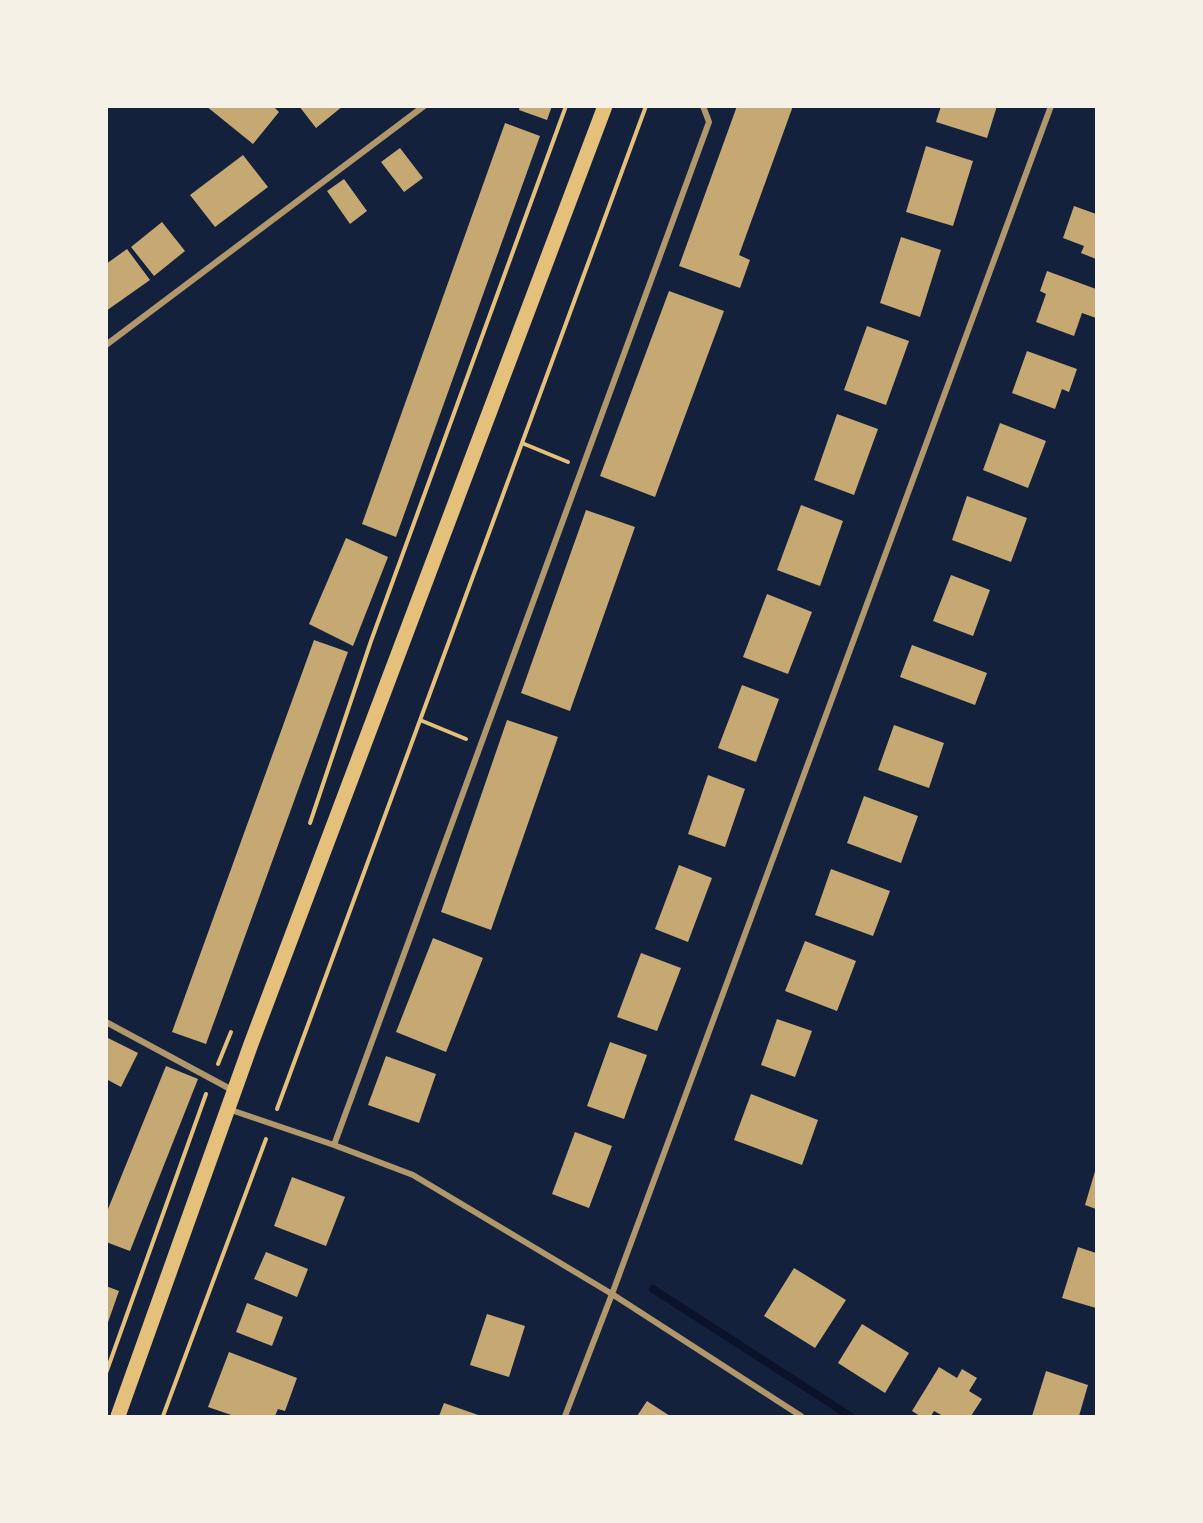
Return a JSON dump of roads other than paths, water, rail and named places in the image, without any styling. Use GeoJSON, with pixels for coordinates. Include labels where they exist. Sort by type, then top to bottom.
{"type":"FeatureCollection","features":[{"type":"Feature","properties":{"kind":"main road"},"geometry":{"type":"LineString","coordinates":[[118,1416],[251,1044],[605,106]]}},
{"type":"Feature","properties":{"kind":"street"},"geometry":{"type":"LineString","coordinates":[[106,345],[424,106]]}},
{"type":"Feature","properties":{"kind":"street"},"geometry":{"type":"LineString","coordinates":[[334,1145],[709,122],[703,106]]}},
{"type":"Feature","properties":{"kind":"street"},"geometry":{"type":"LineString","coordinates":[[564,1416],[612,1294],[1051,106]]}},
{"type":"Feature","properties":{"kind":"street"},"geometry":{"type":"LineString","coordinates":[[106,1022],[234,1092]]}},
{"type":"Feature","properties":{"kind":"street"},"geometry":{"type":"LineString","coordinates":[[228,1109],[334,1145],[412,1175],[612,1294],[801,1416]]}},
{"type":"Feature","properties":{"kind":"waterway"},"geometry":{"type":"LineString","coordinates":[[653,1289],[850,1416]]}}]}
